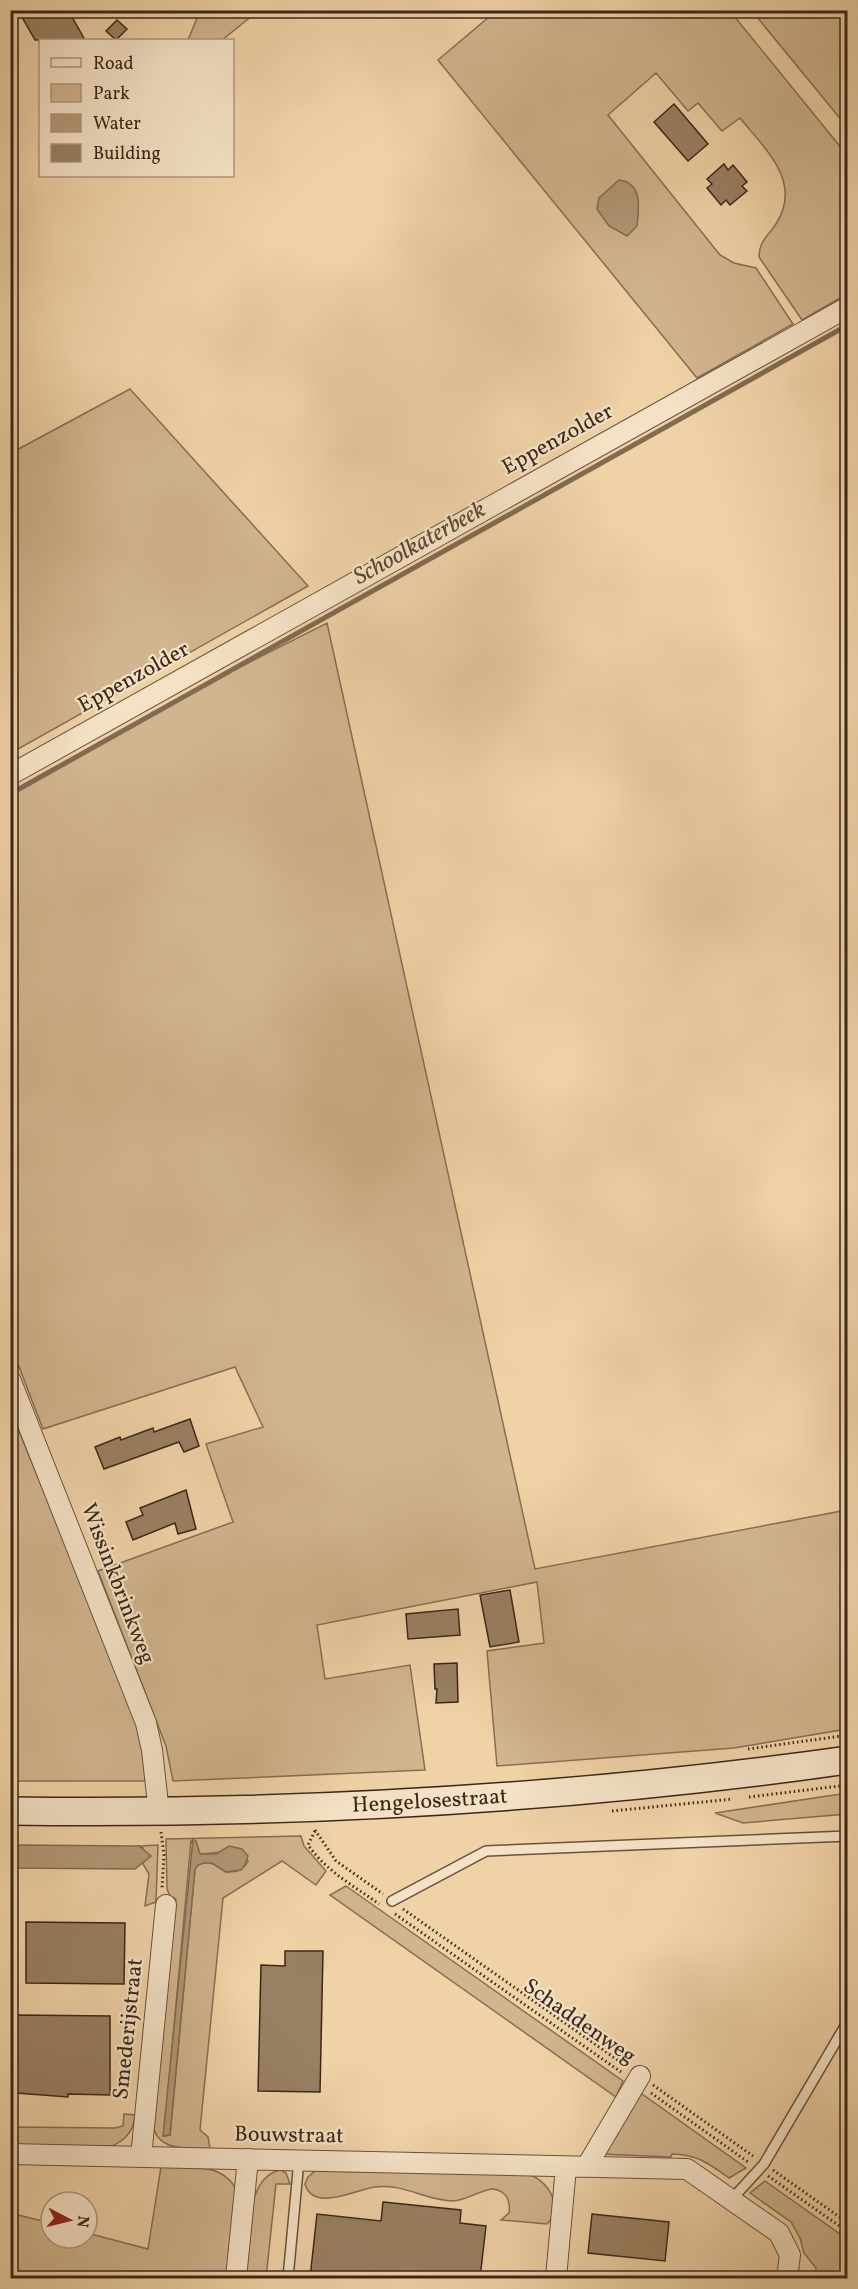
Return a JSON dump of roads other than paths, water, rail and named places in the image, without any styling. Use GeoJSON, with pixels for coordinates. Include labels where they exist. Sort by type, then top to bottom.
{"type":"FeatureCollection","features":[{"type":"Feature","properties":{"kind":"main road","name":"Hengelosestraat"},"geometry":{"type":"LineString","coordinates":[[10,1811],[160,1823],[315,1820],[633,1787],[848,1761]]}},
{"type":"Feature","properties":{"kind":"street","name":"Eppenzolder"},"geometry":{"type":"LineString","coordinates":[[10,775],[848,308]]}},
{"type":"Feature","properties":{"kind":"street","name":"Wissinkbrinkweg"},"geometry":{"type":"LineString","coordinates":[[10,1379],[146,1724],[152,1750],[160,1823]]}},
{"type":"Feature","properties":{"kind":"street","name":"Smederijstraat"},"geometry":{"type":"LineString","coordinates":[[141,2157],[166,1905]]}},
{"type":"Feature","properties":{"kind":"street"},"geometry":{"type":"LineString","coordinates":[[587,2166],[638,2079]]}},
{"type":"Feature","properties":{"kind":"street","name":"Bouwstraat"},"geometry":{"type":"LineString","coordinates":[[10,2154],[687,2169],[779,2233],[790,2255],[787,2278]]}},
{"type":"Feature","properties":{"kind":"street"},"geometry":{"type":"LineString","coordinates":[[236,2278],[248,2159]]}},
{"type":"Feature","properties":{"kind":"street"},"geometry":{"type":"LineString","coordinates":[[556,2278],[566,2167]]}},
{"type":"Feature","properties":{"kind":"lane"},"geometry":{"type":"LineString","coordinates":[[392,1901],[486,1851],[848,1836]]}},
{"type":"Feature","properties":{"kind":"lane"},"geometry":{"type":"LineString","coordinates":[[731,2200],[761,2166],[848,2021]]}},
{"type":"Feature","properties":{"kind":"lane"},"geometry":{"type":"LineString","coordinates":[[288,2278],[299,2160]]}},
{"type":"Feature","properties":{"kind":"water"},"geometry":{"type":"Polygon","coordinates":[[[619,180],[632,186],[638,197],[637,226],[627,236],[609,226],[597,209],[599,198],[619,180]]]}},
{"type":"Feature","properties":{"kind":"water"},"geometry":{"type":"Polygon","coordinates":[[[193,1839],[196,1841],[200,1854],[216,1854],[229,1846],[242,1849],[248,1856],[241,1870],[226,1872],[207,1863],[198,1865],[195,1869],[170,2135],[163,2136],[193,1839]]]}},
{"type":"Feature","properties":{"kind":"water"},"geometry":{"type":"Polygon","coordinates":[[[11,1845],[139,1846],[151,1856],[135,1869],[11,1868],[11,1845]]]}},
{"type":"Feature","properties":{"kind":"waterway","name":"Schoolkaterbeek"},"geometry":{"type":"LineString","coordinates":[[10,794],[848,325]]}}]}
